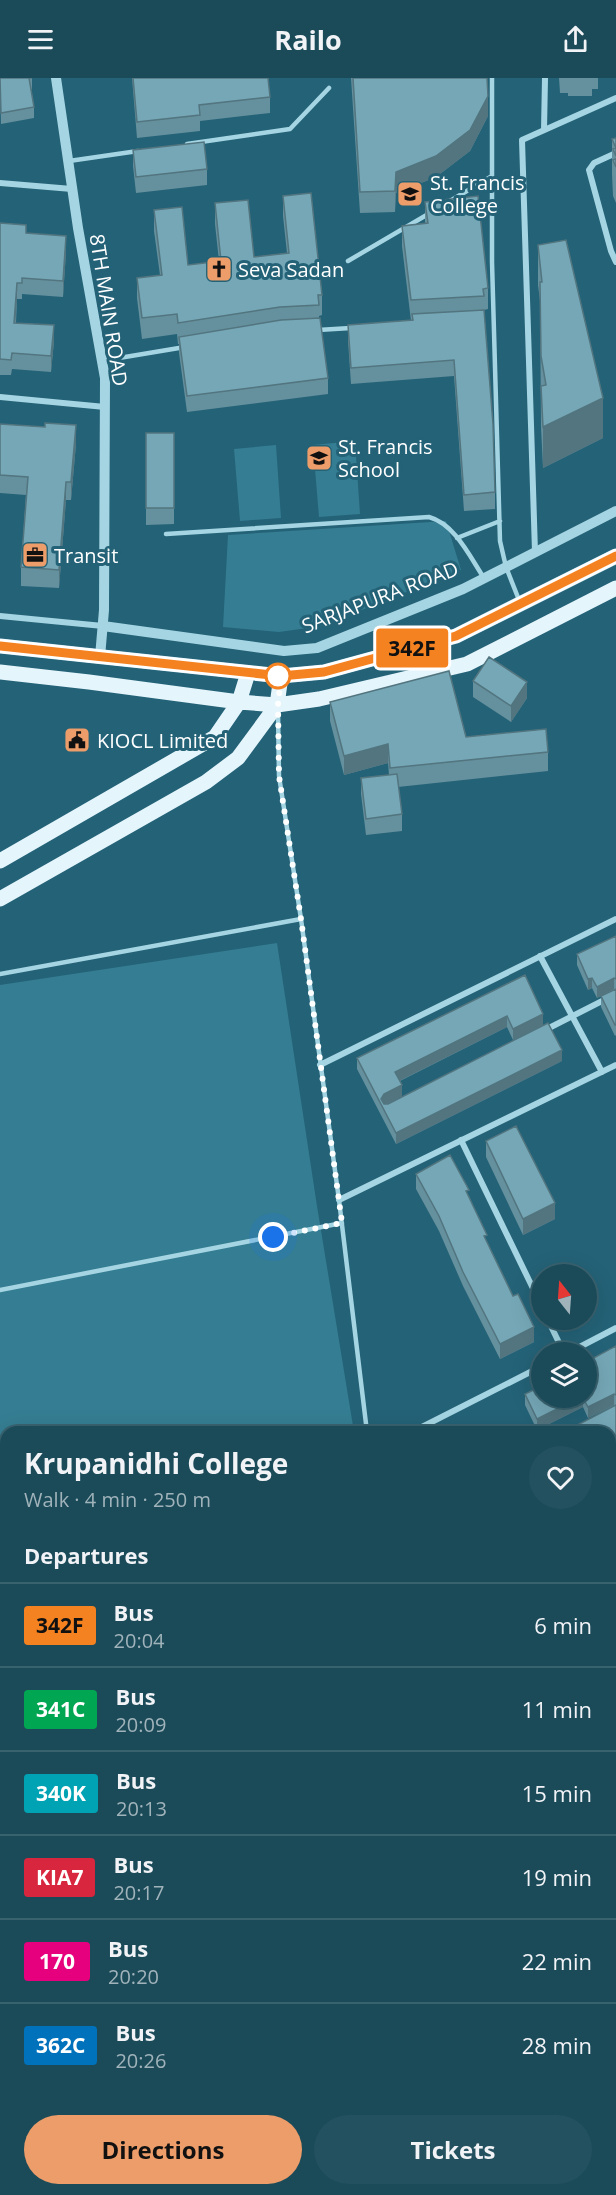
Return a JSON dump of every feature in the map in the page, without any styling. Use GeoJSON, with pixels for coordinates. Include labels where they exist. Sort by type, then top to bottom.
{"type":"FeatureCollection","features":[{"type":"Feature","properties":{"kind":"main road"},"geometry":{"type":"LineString","coordinates":[[0,646],[281,676],[324,672],[456,636],[616,556]]}},
{"type":"Feature","properties":{"kind":"main road"},"geometry":{"type":"LineString","coordinates":[[0,672],[278,705],[319,699],[467,664],[616,588]]}},
{"type":"Feature","properties":{"kind":"main road"},"geometry":{"type":"LineString","coordinates":[[0,861],[215,737],[239,702],[248,673]]}},
{"type":"Feature","properties":{"kind":"main road"},"geometry":{"type":"LineString","coordinates":[[0,899],[206,782],[238,758],[278,705],[281,676]]}},
{"type":"Feature","properties":{"kind":"street","name":"8TH MAIN ROAD"},"geometry":{"type":"LineString","coordinates":[[56,78],[105,378],[103,626],[100,657]]}},
{"type":"Feature","properties":{"kind":"street"},"geometry":{"type":"LineString","coordinates":[[544,130],[545,78]]}},
{"type":"Feature","properties":{"kind":"street"},"geometry":{"type":"LineString","coordinates":[[535,552],[522,140],[616,98]]}},
{"type":"Feature","properties":{"kind":"street"},"geometry":{"type":"LineString","coordinates":[[616,153],[594,163],[589,170],[616,262]]}},
{"type":"Feature","properties":{"kind":"street"},"geometry":{"type":"LineString","coordinates":[[0,183],[73,189]]}},
{"type":"Feature","properties":{"kind":"street"},"geometry":{"type":"LineString","coordinates":[[0,397],[105,407]]}},
{"type":"Feature","properties":{"kind":"street","name":"SARJAPURA ROAD"},"geometry":{"type":"LineString","coordinates":[[0,616],[103,626],[284,651],[317,648],[463,589],[616,511]]}},
{"type":"Feature","properties":{"kind":"street"},"geometry":{"type":"LineString","coordinates":[[320,1065],[616,919]]}},
{"type":"Feature","properties":{"kind":"street"},"geometry":{"type":"LineString","coordinates":[[540,956],[602,1072]]}},
{"type":"Feature","properties":{"kind":"street"},"geometry":{"type":"LineString","coordinates":[[541,1032],[616,994]]}},
{"type":"Feature","properties":{"kind":"street"},"geometry":{"type":"LineString","coordinates":[[339,1200],[616,1065]]}},
{"type":"Feature","properties":{"kind":"street"},"geometry":{"type":"LineString","coordinates":[[461,1140],[531,1284]]}},
{"type":"Feature","properties":{"kind":"street"},"geometry":{"type":"LineString","coordinates":[[588,1342],[616,1328]]}},
{"type":"Feature","properties":{"kind":"street"},"geometry":{"type":"LineString","coordinates":[[424,1426],[531,1372]]}},
{"type":"Feature","properties":{"kind":"lane"},"geometry":{"type":"LineString","coordinates":[[492,78],[492,262],[500,541],[506,567],[520,604]]}},
{"type":"Feature","properties":{"kind":"lane"},"geometry":{"type":"LineString","coordinates":[[175,145],[290,129],[329,88]]}},
{"type":"Feature","properties":{"kind":"lane"},"geometry":{"type":"LineString","coordinates":[[69,161],[141,150]]}},
{"type":"Feature","properties":{"kind":"lane"},"geometry":{"type":"LineString","coordinates":[[348,261],[492,176]]}},
{"type":"Feature","properties":{"kind":"lane"},"geometry":{"type":"LineString","coordinates":[[482,322],[494,321]]}},
{"type":"Feature","properties":{"kind":"lane"},"geometry":{"type":"LineString","coordinates":[[317,330],[352,328]]}},
{"type":"Feature","properties":{"kind":"lane"},"geometry":{"type":"LineString","coordinates":[[101,360],[190,346]]}},
{"type":"Feature","properties":{"kind":"lane"},"geometry":{"type":"LineString","coordinates":[[166,534],[421,516],[436,519],[457,538],[484,578]]}},
{"type":"Feature","properties":{"kind":"lane"},"geometry":{"type":"LineString","coordinates":[[457,538],[500,521]]}},
{"type":"Feature","properties":{"kind":"lane"},"geometry":{"type":"LineString","coordinates":[[278,705],[279,776],[339,1200],[366,1426]]}},
{"type":"Feature","properties":{"kind":"lane"},"geometry":{"type":"LineString","coordinates":[[0,974],[301,919]]}},
{"type":"Feature","properties":{"kind":"lane"},"geometry":{"type":"LineString","coordinates":[[0,1290],[342,1223]]}},
{"type":"Feature","properties":{"kind":"shaded area"},"geometry":{"type":"Polygon","coordinates":[[[355,441],[360,514],[319,517],[313,445],[355,441]]]}},
{"type":"Feature","properties":{"kind":"shaded area"},"geometry":{"type":"Polygon","coordinates":[[[276,445],[281,518],[240,521],[234,449],[276,445]]]}},
{"type":"Feature","properties":{"kind":"shaded area"},"geometry":{"type":"Polygon","coordinates":[[[446,521],[461,570],[322,626],[279,632],[223,627],[228,535],[446,521]]]}},
{"type":"Feature","properties":{"kind":"shaded area"},"geometry":{"type":"Polygon","coordinates":[[[277,943],[353,1426],[0,1426],[0,985],[277,943]]]}},
{"type":"Feature","properties":{"kind":"building"},"geometry":{"type":"Polygon","coordinates":[[[0,78],[29,78],[34,107],[1,113],[0,78]]]}},
{"type":"Feature","properties":{"kind":"building"},"geometry":{"type":"Polygon","coordinates":[[[133,78],[268,78],[270,97],[199,105],[200,115],[137,122],[133,78]]]}},
{"type":"Feature","properties":{"kind":"building"},"geometry":{"type":"Polygon","coordinates":[[[353,78],[487,78],[488,96],[470,130],[436,156],[396,172],[395,191],[360,192],[353,78]]]}},
{"type":"Feature","properties":{"kind":"building"},"geometry":{"type":"Polygon","coordinates":[[[204,142],[207,169],[136,177],[133,150],[204,142]]]}},
{"type":"Feature","properties":{"kind":"building"},"geometry":{"type":"Polygon","coordinates":[[[311,193],[322,295],[318,295],[319,305],[280,307],[178,323],[177,314],[142,318],[137,278],[162,275],[154,210],[182,207],[188,265],[221,261],[215,203],[248,200],[254,257],[289,253],[283,196],[311,193]]]}},
{"type":"Feature","properties":{"kind":"building"},"geometry":{"type":"Polygon","coordinates":[[[478,196],[488,288],[483,289],[484,296],[411,300],[402,226],[428,223],[425,202],[478,196]]]}},
{"type":"Feature","properties":{"kind":"building"},"geometry":{"type":"Polygon","coordinates":[[[0,223],[26,225],[26,233],[66,236],[63,281],[22,278],[22,283],[17,283],[14,323],[54,325],[51,356],[12,353],[11,360],[0,359],[0,223]]]}},
{"type":"Feature","properties":{"kind":"building"},"geometry":{"type":"Polygon","coordinates":[[[566,240],[603,398],[543,427],[541,386],[546,385],[541,356],[540,282],[542,282],[538,245],[566,240]]]}},
{"type":"Feature","properties":{"kind":"building"},"geometry":{"type":"Polygon","coordinates":[[[484,310],[493,424],[495,492],[464,495],[454,360],[351,368],[348,325],[413,320],[412,314],[484,310]]]}},
{"type":"Feature","properties":{"kind":"building"},"geometry":{"type":"Polygon","coordinates":[[[320,318],[328,378],[187,396],[179,337],[281,320],[320,318]]]}},
{"type":"Feature","properties":{"kind":"building"},"geometry":{"type":"Polygon","coordinates":[[[45,423],[76,425],[71,482],[66,482],[59,570],[21,567],[28,477],[0,475],[0,424],[45,427],[45,423]]]}},
{"type":"Feature","properties":{"kind":"building"},"geometry":{"type":"Polygon","coordinates":[[[146,433],[174,433],[174,508],[146,508],[146,433]]]}},
{"type":"Feature","properties":{"kind":"building"},"geometry":{"type":"Polygon","coordinates":[[[489,657],[527,682],[511,706],[473,681],[489,657]]]}},
{"type":"Feature","properties":{"kind":"building"},"geometry":{"type":"Polygon","coordinates":[[[449,671],[466,737],[546,729],[548,752],[390,768],[388,744],[344,756],[330,702],[449,671]]]}},
{"type":"Feature","properties":{"kind":"building"},"geometry":{"type":"Polygon","coordinates":[[[397,774],[402,814],[366,819],[361,778],[397,774]]]}},
{"type":"Feature","properties":{"kind":"building"},"geometry":{"type":"Polygon","coordinates":[[[616,936],[616,979],[597,987],[592,978],[588,979],[577,954],[616,936]]]}},
{"type":"Feature","properties":{"kind":"building"},"geometry":{"type":"Polygon","coordinates":[[[525,975],[543,1014],[513,1029],[507,1016],[395,1072],[402,1085],[384,1094],[381,1099],[384,1104],[388,1104],[548,1023],[562,1050],[396,1133],[357,1058],[525,975]]]}},
{"type":"Feature","properties":{"kind":"building"},"geometry":{"type":"Polygon","coordinates":[[[616,989],[616,1025],[615,1025],[601,996],[616,989]]]}},
{"type":"Feature","properties":{"kind":"building"},"geometry":{"type":"Polygon","coordinates":[[[516,1126],[555,1203],[523,1219],[486,1141],[516,1126]]]}},
{"type":"Feature","properties":{"kind":"building"},"geometry":{"type":"Polygon","coordinates":[[[450,1155],[469,1190],[466,1191],[487,1235],[484,1236],[513,1296],[518,1294],[531,1321],[531,1328],[500,1344],[463,1272],[439,1216],[416,1174],[450,1155]]]}},
{"type":"Feature","properties":{"kind":"building"},"geometry":{"type":"Polygon","coordinates":[[[616,1346],[616,1395],[597,1402],[597,1356],[616,1346]]]}},
{"type":"Feature","properties":{"kind":"building"},"geometry":{"type":"Polygon","coordinates":[[[531,1391],[531,1406],[525,1394],[531,1391]]]}},
{"type":"Feature","properties":{"kind":"building"},"geometry":{"type":"Polygon","coordinates":[[[616,1405],[616,1426],[576,1426],[616,1405]]]}},
{"type":"Feature","properties":{"kind":"building"},"geometry":{"type":"Polygon","coordinates":[[[532,1408],[559,1408],[537,1419],[532,1408]]]}},
{"type":"Feature","properties":{"kind":"bus line","name":"342F"},"geometry":{"type":"LineString","coordinates":[[0,646],[281,676],[324,672],[456,636],[616,556]]}},
{"type":"Feature","properties":{"kind":"place","name":"St. Francis College"},"geometry":{"type":"Point","coordinates":[410,194]}},
{"type":"Feature","properties":{"kind":"place","name":"Seva Sadan"},"geometry":{"type":"Point","coordinates":[219,269]}},
{"type":"Feature","properties":{"kind":"place","name":"St. Francis School"},"geometry":{"type":"Point","coordinates":[319,458]}},
{"type":"Feature","properties":{"kind":"place","name":"Transit"},"geometry":{"type":"Point","coordinates":[35,555]}},
{"type":"Feature","properties":{"kind":"place","name":"KIOCL Limited"},"geometry":{"type":"Point","coordinates":[77,740]}},
{"type":"Feature","properties":{"kind":"route"},"geometry":{"type":"LineString","coordinates":[[273,1237],[342,1223],[301,919],[279,776],[278,705],[281,676],[278,676]]}}]}
